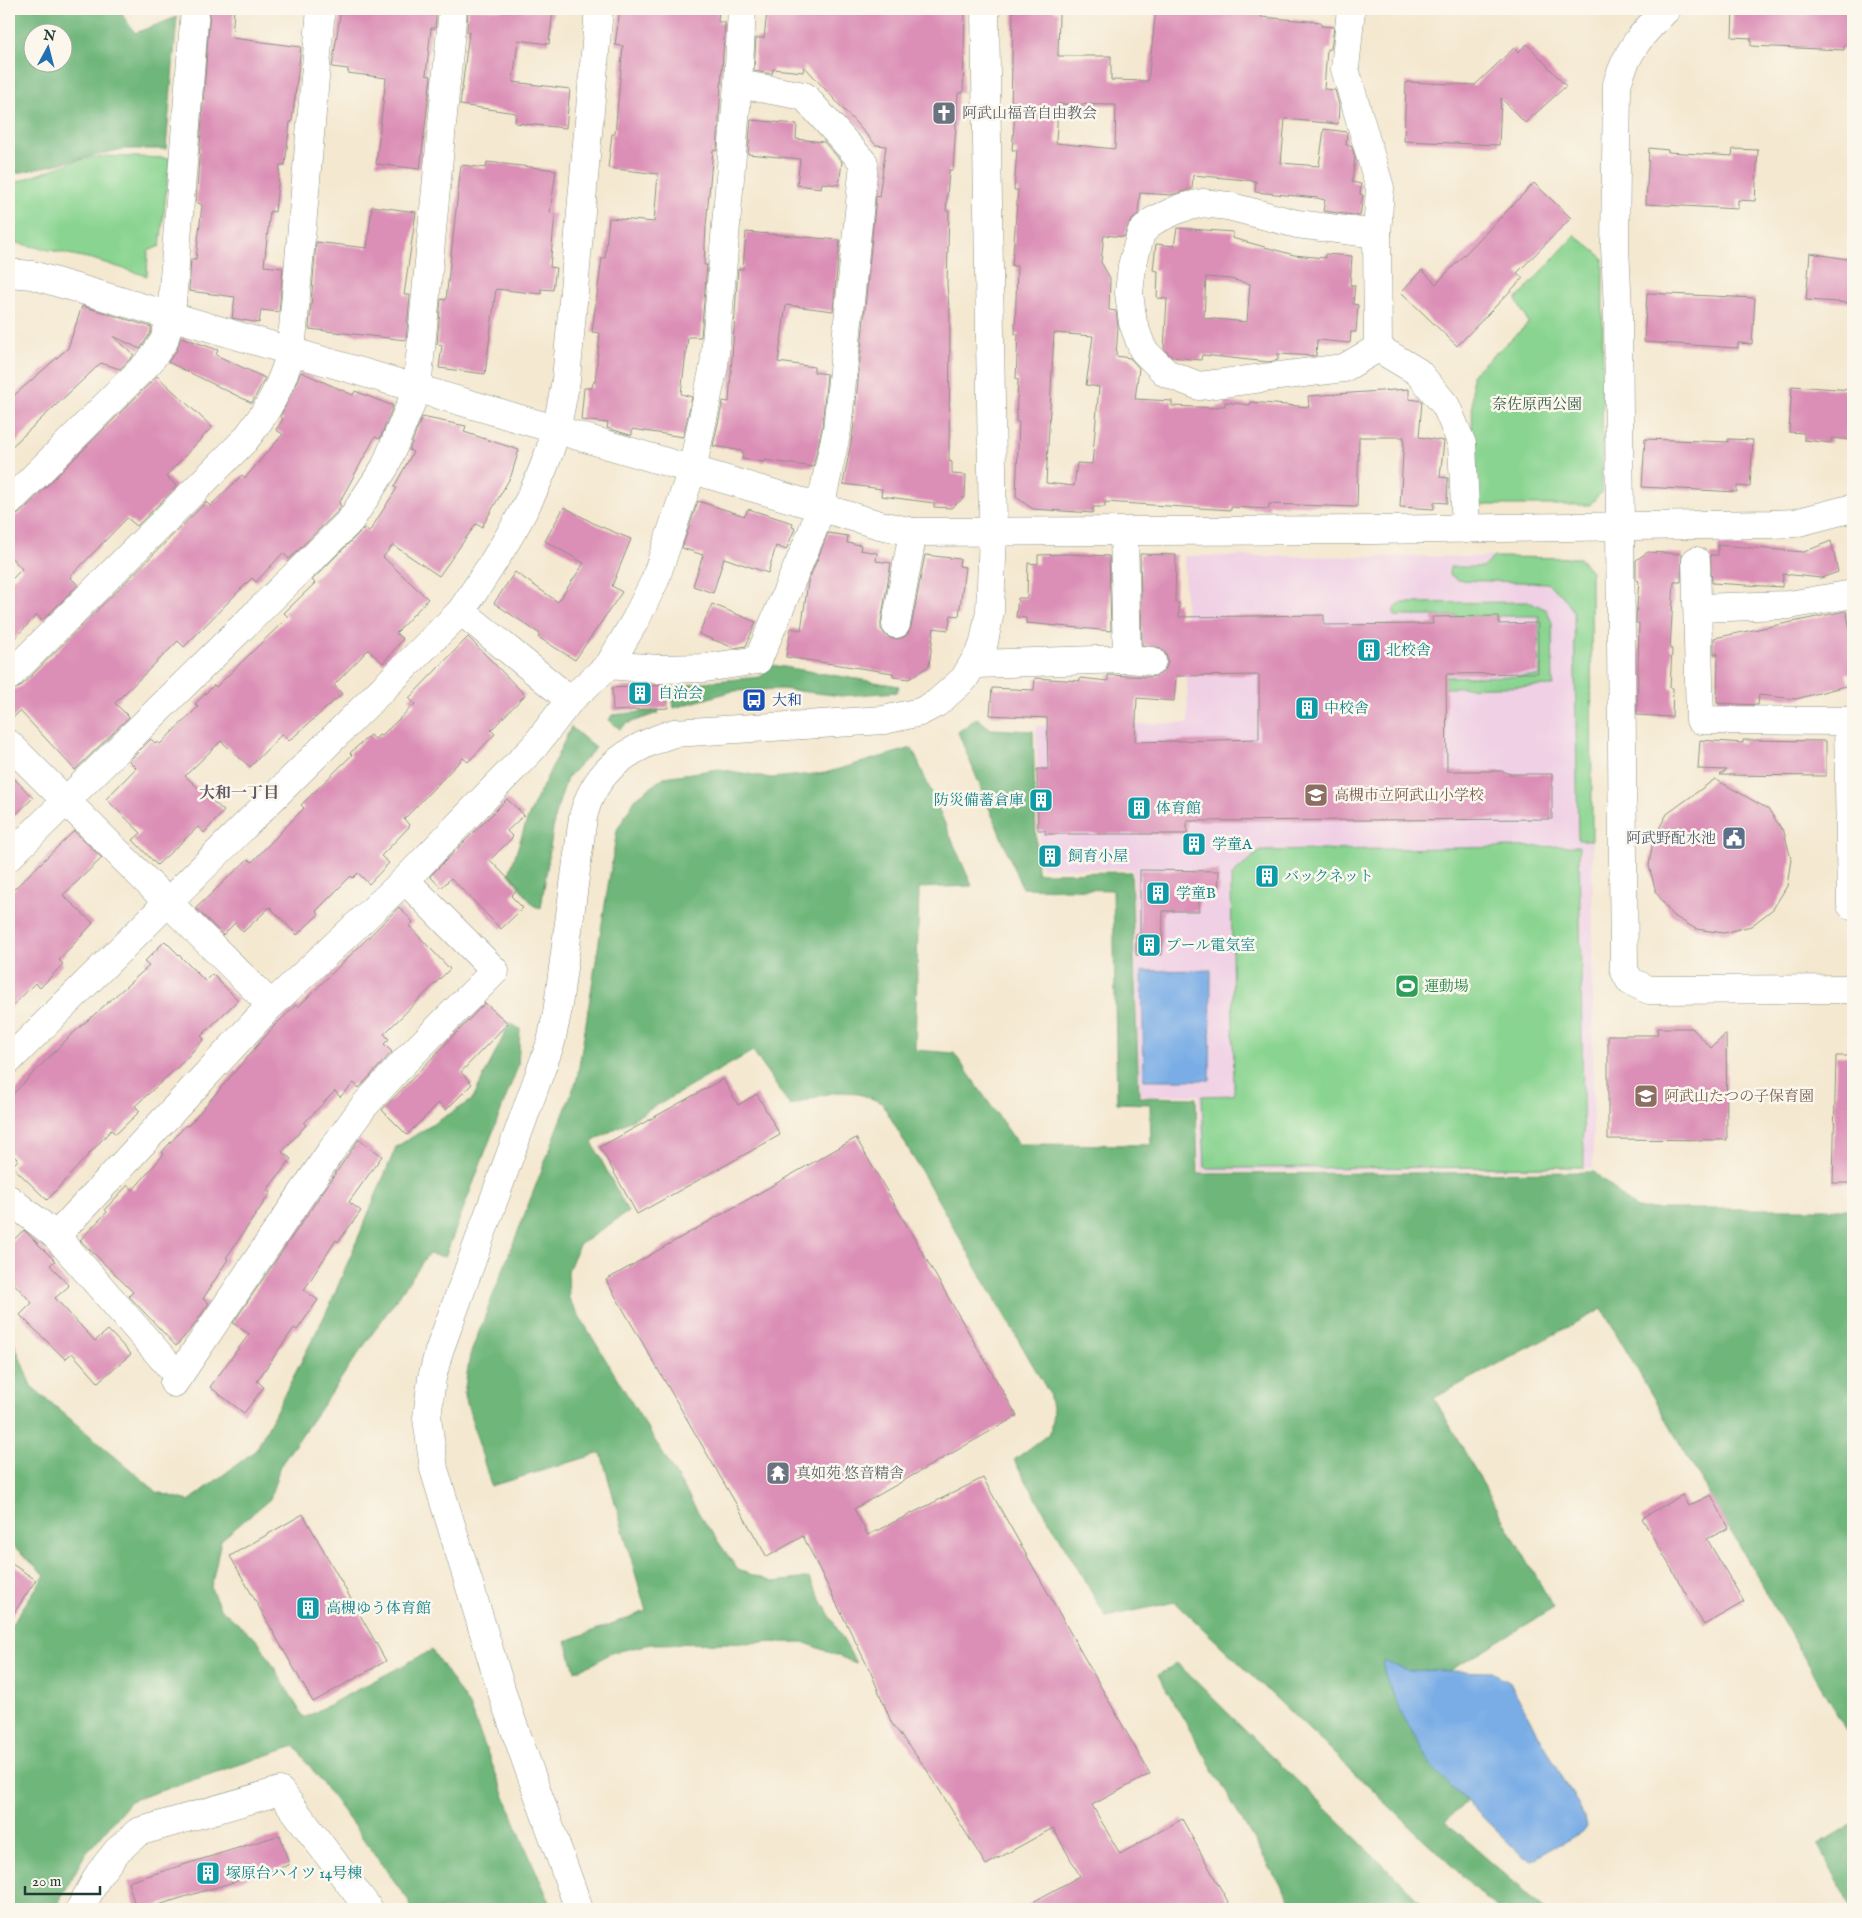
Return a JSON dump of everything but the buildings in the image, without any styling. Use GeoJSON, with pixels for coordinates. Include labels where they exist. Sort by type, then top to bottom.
{"type":"FeatureCollection","features":[{"type":"Feature","properties":{"kind":"street"},"geometry":{"type":"LineString","coordinates":[[9,502],[150,361],[164,342],[171,316],[195,9]]}},
{"type":"Feature","properties":{"kind":"street"},"geometry":{"type":"LineString","coordinates":[[9,676],[246,440],[269,409],[282,381],[291,352],[321,9]]}},
{"type":"Feature","properties":{"kind":"street"},"geometry":{"type":"LineString","coordinates":[[9,857],[350,521],[385,467],[417,389],[453,9]]}},
{"type":"Feature","properties":{"kind":"street"},"geometry":{"type":"LineString","coordinates":[[9,1060],[461,611],[507,541],[534,489],[556,430],[566,380],[599,9]]}},
{"type":"Feature","properties":{"kind":"street"},"geometry":{"type":"LineString","coordinates":[[56,1236],[271,1005],[404,880],[534,747],[570,700],[609,664],[636,619],[655,580],[692,470],[714,366],[738,84],[742,9]]}},
{"type":"Feature","properties":{"kind":"street"},"geometry":{"type":"LineString","coordinates":[[579,1909],[505,1702],[434,1469],[427,1418],[431,1384],[439,1351],[551,1042],[558,1013],[586,804],[592,790],[611,766],[622,756],[648,742],[674,733],[903,717],[920,712],[951,692],[975,664],[988,628],[993,533],[985,9]]}},
{"type":"Feature","properties":{"kind":"street"},"geometry":{"type":"LineString","coordinates":[[1351,9],[1345,69],[1380,188],[1377,234],[1378,348]]}},
{"type":"Feature","properties":{"kind":"street"},"geometry":{"type":"LineString","coordinates":[[1667,9],[1644,31],[1625,59],[1617,84],[1615,247],[1618,281],[1617,402],[1621,526],[1624,970],[1630,981],[1649,990],[1853,989]]}},
{"type":"Feature","properties":{"kind":"street"},"geometry":{"type":"LineString","coordinates":[[609,664],[657,669],[705,668],[758,660],[777,619],[820,508],[837,430],[864,163],[804,96],[738,84]]}},
{"type":"Feature","properties":{"kind":"street"},"geometry":{"type":"LineString","coordinates":[[1377,234],[1297,224],[1228,206],[1203,203],[1181,208],[1153,221],[1141,233],[1132,266],[1129,293],[1133,323],[1144,350],[1166,373],[1199,386],[1344,368],[1378,348]]}},
{"type":"Feature","properties":{"kind":"street"},"geometry":{"type":"LineString","coordinates":[[9,272],[32,275],[820,508],[913,532],[1466,529],[1796,522],[1853,508]]}},
{"type":"Feature","properties":{"kind":"street"},"geometry":{"type":"LineString","coordinates":[[1378,348],[1418,372],[1446,406],[1462,444],[1466,529]]}},
{"type":"Feature","properties":{"kind":"street"},"geometry":{"type":"LineString","coordinates":[[896,624],[913,532]]}},
{"type":"Feature","properties":{"kind":"street"},"geometry":{"type":"LineString","coordinates":[[975,664],[1139,660],[1124,532]]}},
{"type":"Feature","properties":{"kind":"street"},"geometry":{"type":"LineString","coordinates":[[1696,561],[1700,720],[1851,720],[1851,905],[1853,905]]}},
{"type":"Feature","properties":{"kind":"street"},"geometry":{"type":"LineString","coordinates":[[1698,608],[1789,605],[1853,594]]}},
{"type":"Feature","properties":{"kind":"street"},"geometry":{"type":"LineString","coordinates":[[461,611],[570,700]]}},
{"type":"Feature","properties":{"kind":"street"},"geometry":{"type":"LineString","coordinates":[[9,744],[271,1005]]}},
{"type":"Feature","properties":{"kind":"street"},"geometry":{"type":"LineString","coordinates":[[9,1199],[56,1236],[176,1379],[364,1106],[406,1060],[494,971],[404,880]]}},
{"type":"Feature","properties":{"kind":"street"},"geometry":{"type":"LineString","coordinates":[[80,1909],[99,1874],[117,1851],[138,1832],[280,1791],[369,1909]]}},
{"type":"Feature","properties":{"kind":"shaded area","name":"高槻市立阿武山小学校"},"geometry":{"type":"Polygon","coordinates":[[[1184,556],[1580,557],[1592,571],[1593,1168],[1201,1172],[1199,1095],[1140,1095],[1133,869],[1041,868],[1036,726],[1188,723],[1184,556]]]}},
{"type":"Feature","properties":{"kind":"green space"},"geometry":{"type":"Polygon","coordinates":[[[9,9],[122,9],[123,16],[135,33],[177,17],[166,149],[123,149],[9,175],[9,9]]]}},
{"type":"Feature","properties":{"kind":"green space"},"geometry":{"type":"Polygon","coordinates":[[[105,156],[170,158],[160,246],[148,251],[147,276],[92,259],[16,243],[11,184],[79,160],[105,156]]]}},
{"type":"Feature","properties":{"kind":"green space","name":"奈佐原西公園"},"geometry":{"type":"Polygon","coordinates":[[[1575,235],[1603,258],[1602,491],[1590,505],[1473,505],[1472,374],[1529,323],[1516,300],[1575,235]]]}},
{"type":"Feature","properties":{"kind":"green space"},"geometry":{"type":"Polygon","coordinates":[[[1494,557],[1579,558],[1591,571],[1592,840],[1578,840],[1574,612],[1562,595],[1547,583],[1458,580],[1449,574],[1450,567],[1483,567],[1494,557]]]}},
{"type":"Feature","properties":{"kind":"green space"},"geometry":{"type":"Polygon","coordinates":[[[1531,602],[1547,610],[1552,623],[1553,686],[1442,688],[1443,677],[1540,676],[1539,616],[1394,616],[1394,609],[1402,603],[1531,602]]]}},
{"type":"Feature","properties":{"kind":"green space"},"geometry":{"type":"Polygon","coordinates":[[[772,665],[899,686],[897,692],[841,696],[782,689],[733,691],[674,708],[671,688],[704,682],[760,677],[772,665]]]}},
{"type":"Feature","properties":{"kind":"green space"},"geometry":{"type":"Polygon","coordinates":[[[659,710],[658,713],[626,724],[620,729],[609,720],[612,715],[659,710]]]}},
{"type":"Feature","properties":{"kind":"green space"},"geometry":{"type":"Polygon","coordinates":[[[977,718],[991,729],[1033,731],[1037,873],[1131,872],[1139,1097],[1196,1098],[1198,1174],[1594,1172],[1637,1209],[1853,1209],[1853,1742],[1602,1309],[1434,1398],[1554,1608],[1406,1697],[1466,1802],[1445,1822],[1545,1909],[1497,1909],[1175,1602],[1106,1617],[1014,1460],[1050,1433],[1053,1413],[1049,1393],[882,1103],[868,1097],[846,1092],[826,1094],[790,1106],[753,1051],[592,1142],[628,1212],[579,1245],[568,1271],[569,1299],[703,1520],[738,1570],[773,1582],[809,1578],[856,1663],[803,1642],[651,1644],[610,1653],[595,1663],[575,1671],[566,1641],[646,1611],[601,1453],[491,1486],[464,1393],[470,1355],[577,1079],[617,830],[635,799],[664,777],[719,769],[771,778],[825,773],[912,748],[972,886],[919,888],[915,1050],[954,1053],[1018,1144],[1151,1145],[1150,1104],[1117,1103],[1113,890],[1022,888],[958,732],[977,718]]]}},
{"type":"Feature","properties":{"kind":"green space"},"geometry":{"type":"Polygon","coordinates":[[[571,727],[596,748],[567,778],[555,815],[541,908],[534,906],[509,874],[528,817],[571,727]]]}},
{"type":"Feature","properties":{"kind":"green space","name":"運動場"},"geometry":{"type":"Polygon","coordinates":[[[1579,846],[1584,1167],[1205,1168],[1202,1096],[1234,1095],[1231,876],[1260,851],[1579,846]]]}},
{"type":"Feature","properties":{"kind":"green space"},"geometry":{"type":"Polygon","coordinates":[[[510,1023],[520,1029],[518,1066],[445,1257],[428,1254],[280,1466],[270,1499],[221,1540],[211,1588],[220,1608],[259,1642],[304,1718],[432,1650],[469,1706],[523,1842],[553,1909],[410,1909],[409,1901],[295,1746],[130,1801],[84,1856],[55,1909],[9,1909],[9,1628],[45,1575],[9,1542],[9,1330],[31,1386],[157,1492],[189,1501],[256,1450],[330,1305],[396,1147],[472,1100],[510,1023]]]}},
{"type":"Feature","properties":{"kind":"green space"},"geometry":{"type":"Polygon","coordinates":[[[1177,1663],[1428,1909],[1294,1909],[1158,1675],[1177,1663]]]}},
{"type":"Feature","properties":{"kind":"green space"},"geometry":{"type":"Polygon","coordinates":[[[1853,1824],[1853,1909],[1852,1909],[1819,1845],[1853,1824]]]}},
{"type":"Feature","properties":{"kind":"water"},"geometry":{"type":"Polygon","coordinates":[[[1211,970],[1210,1080],[1144,1080],[1142,971],[1211,970]]]}},
{"type":"Feature","properties":{"kind":"water"},"geometry":{"type":"Polygon","coordinates":[[[1384,1661],[1407,1670],[1492,1672],[1509,1681],[1585,1818],[1587,1826],[1585,1830],[1532,1860],[1523,1857],[1434,1769],[1403,1716],[1384,1675],[1384,1661]]]}},
{"type":"Feature","properties":{"kind":"place","name":"阿武山福音自由教会"},"geometry":{"type":"Point","coordinates":[944,113]}},
{"type":"Feature","properties":{"kind":"place","name":"北校舎"},"geometry":{"type":"Point","coordinates":[1369,650]}},
{"type":"Feature","properties":{"kind":"place","name":"自治会"},"geometry":{"type":"Point","coordinates":[640,693]}},
{"type":"Feature","properties":{"kind":"place","name":"大和"},"geometry":{"type":"Point","coordinates":[754,700]}},
{"type":"Feature","properties":{"kind":"place","name":"中校舎"},"geometry":{"type":"Point","coordinates":[1307,708]}},
{"type":"Feature","properties":{"kind":"place","name":"高槻市立阿武山小学校"},"geometry":{"type":"Point","coordinates":[1316,795]}},
{"type":"Feature","properties":{"kind":"place","name":"防災備蓄倉庫"},"geometry":{"type":"Point","coordinates":[1041,800]}},
{"type":"Feature","properties":{"kind":"place","name":"体育館"},"geometry":{"type":"Point","coordinates":[1139,808]}},
{"type":"Feature","properties":{"kind":"place","name":"阿武野配水池"},"geometry":{"type":"Point","coordinates":[1734,838]}},
{"type":"Feature","properties":{"kind":"place","name":"学童A"},"geometry":{"type":"Point","coordinates":[1194,844]}},
{"type":"Feature","properties":{"kind":"place","name":"飼育小屋"},"geometry":{"type":"Point","coordinates":[1050,856]}},
{"type":"Feature","properties":{"kind":"place","name":"バックネット"},"geometry":{"type":"Point","coordinates":[1267,876]}},
{"type":"Feature","properties":{"kind":"place","name":"学童B"},"geometry":{"type":"Point","coordinates":[1158,893]}},
{"type":"Feature","properties":{"kind":"place","name":"プール電気室"},"geometry":{"type":"Point","coordinates":[1149,945]}},
{"type":"Feature","properties":{"kind":"place","name":"運動場"},"geometry":{"type":"Point","coordinates":[1407,986]}},
{"type":"Feature","properties":{"kind":"place","name":"阿武山たつの子保育園"},"geometry":{"type":"Point","coordinates":[1646,1096]}},
{"type":"Feature","properties":{"kind":"place","name":"真如苑 悠音精舎"},"geometry":{"type":"Point","coordinates":[778,1473]}},
{"type":"Feature","properties":{"kind":"place","name":"高槻ゆう体育館"},"geometry":{"type":"Point","coordinates":[308,1608]}},
{"type":"Feature","properties":{"kind":"place","name":"塚原台ハイツ 14号棟"},"geometry":{"type":"Point","coordinates":[208,1873]}},
{"type":"Feature","properties":{"kind":"district","name":"大和一丁目"},"geometry":{"type":"Point","coordinates":[239,792]}}]}
